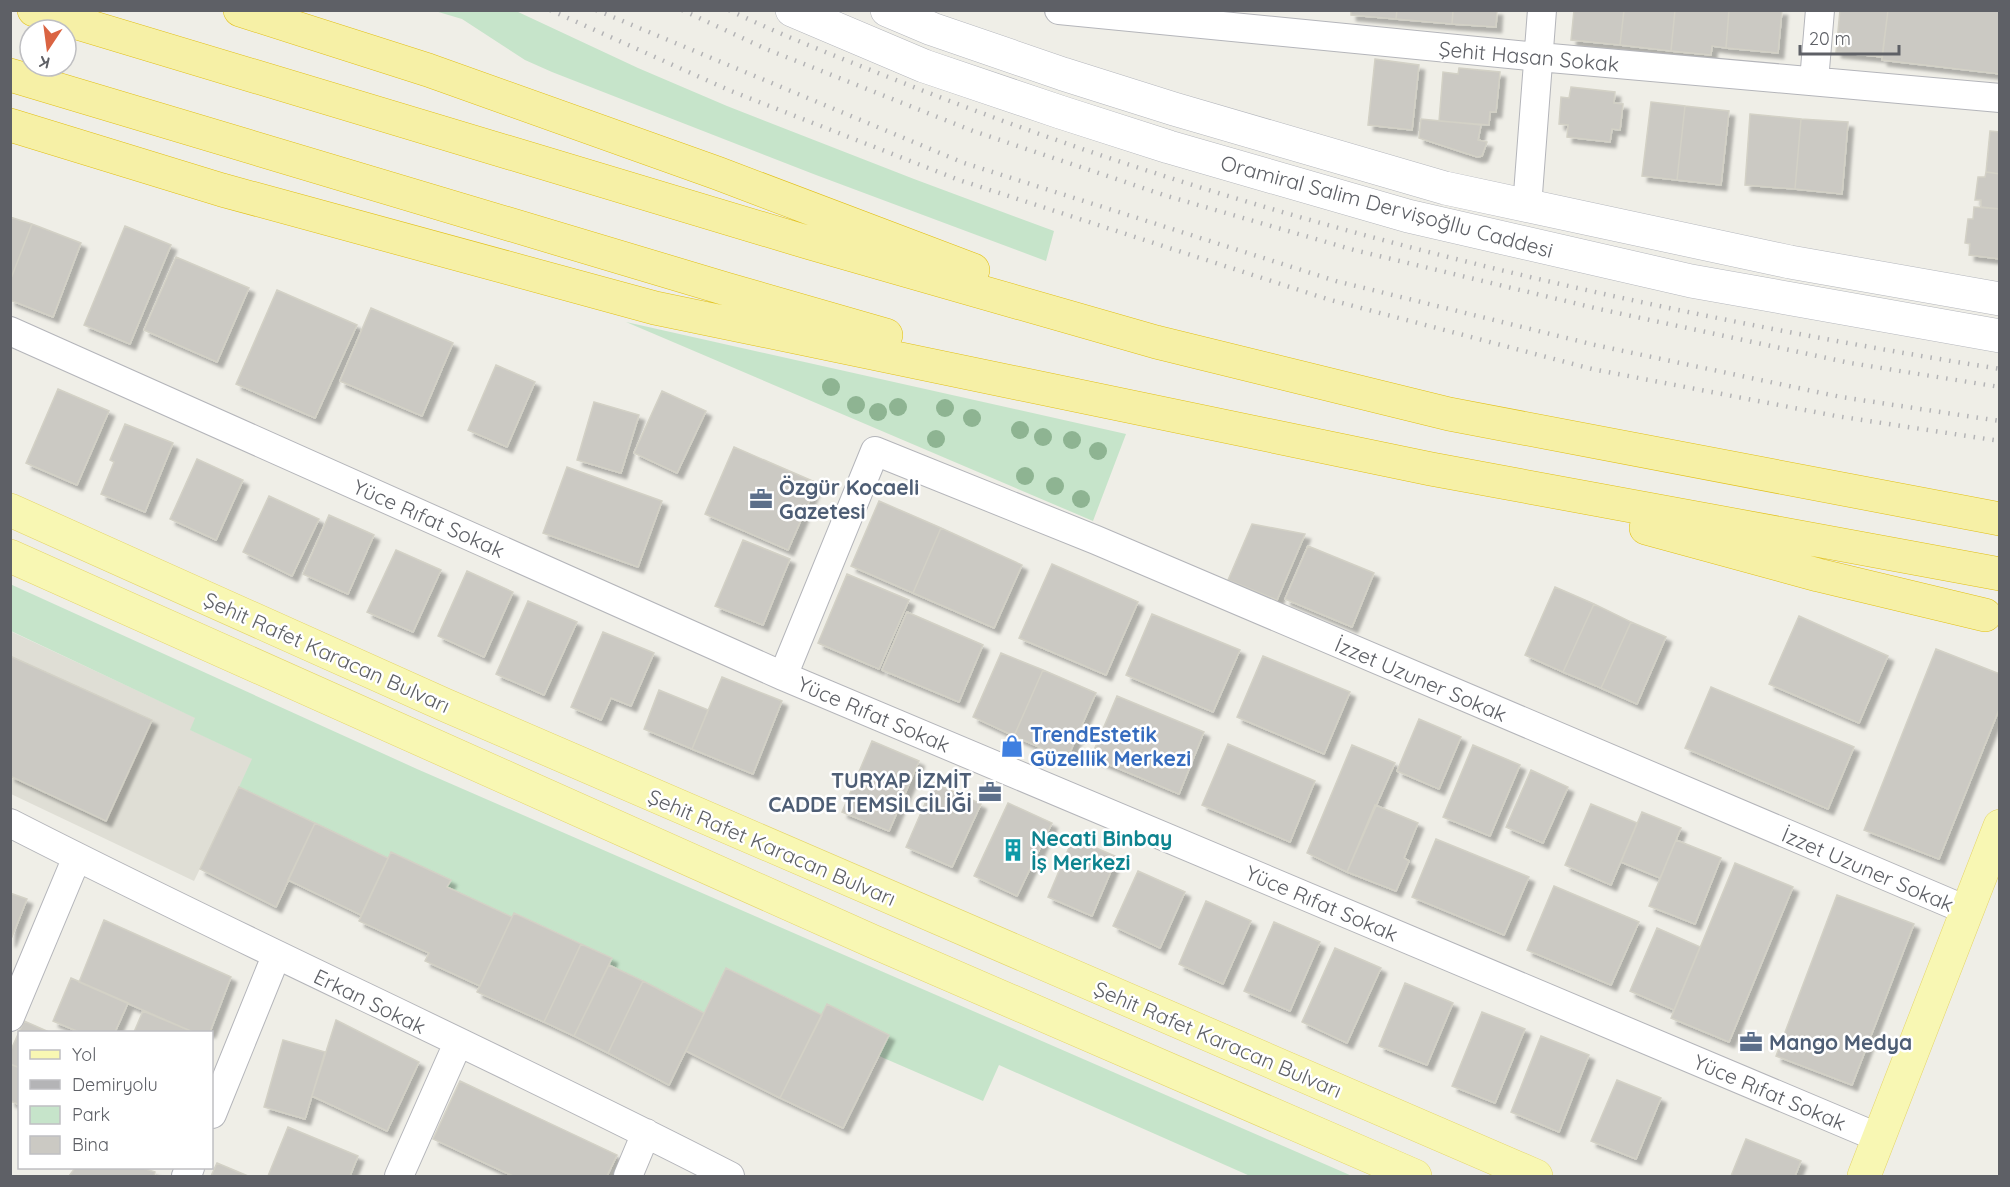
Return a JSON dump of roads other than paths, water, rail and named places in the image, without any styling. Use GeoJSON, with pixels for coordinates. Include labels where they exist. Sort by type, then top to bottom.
{"type":"FeatureCollection","features":[{"type":"Feature","properties":{"kind":"highway"},"geometry":{"type":"LineString","coordinates":[[34,10],[787,236],[1156,342],[1449,414],[2000,519]]}},
{"type":"Feature","properties":{"kind":"highway"},"geometry":{"type":"LineString","coordinates":[[240,10],[428,70],[717,173],[884,235],[1156,342]]}},
{"type":"Feature","properties":{"kind":"highway"},"geometry":{"type":"LineString","coordinates":[[10,75],[715,286],[1138,407]]}},
{"type":"Feature","properties":{"kind":"highway"},"geometry":{"type":"LineString","coordinates":[[10,125],[222,190],[655,308],[1431,469],[2000,574]]}},
{"type":"Feature","properties":{"kind":"highway"},"geometry":{"type":"LineString","coordinates":[[1431,469],[1818,575],[1995,620]]}},
{"type":"Feature","properties":{"kind":"main road","name":"Oramiral Salim Dervişoğllu Caddesi"},"geometry":{"type":"LineString","coordinates":[[792,10],[924,66],[1060,112],[1169,147],[1408,216],[1691,281],[2000,336]]}},
{"type":"Feature","properties":{"kind":"main road","name":"Oramiral Salim Dervişoğllu Caddesi"},"geometry":{"type":"LineString","coordinates":[[887,10],[932,29],[1174,109],[1445,188],[1790,262],[2000,299]]}},
{"type":"Feature","properties":{"kind":"main road","name":"Şehit Rafet Karacan Bulvarı"},"geometry":{"type":"LineString","coordinates":[[10,510],[445,705],[1536,1176]]}},
{"type":"Feature","properties":{"kind":"main road","name":"Şehit Rafet Karacan Bulvarı"},"geometry":{"type":"LineString","coordinates":[[10,556],[872,940],[1415,1176]]}},
{"type":"Feature","properties":{"kind":"main road"},"geometry":{"type":"LineString","coordinates":[[1864,1176],[2000,826]]}},
{"type":"Feature","properties":{"kind":"street","name":"Şehit Hasan Sokak"},"geometry":{"type":"LineString","coordinates":[[1059,10],[1268,20],[1539,57],[2000,98]]}},
{"type":"Feature","properties":{"kind":"street"},"geometry":{"type":"LineString","coordinates":[[1527,207],[1542,10]]}},
{"type":"Feature","properties":{"kind":"street"},"geometry":{"type":"LineString","coordinates":[[1814,81],[1820,10]]}},
{"type":"Feature","properties":{"kind":"street","name":"Yüce Rıfat Sokak"},"geometry":{"type":"LineString","coordinates":[[10,331],[783,676],[1878,1137]]}},
{"type":"Feature","properties":{"kind":"street","name":"İzzet Uzuner Sokak"},"geometry":{"type":"LineString","coordinates":[[783,676],[875,451],[1096,540],[1966,910]]}},
{"type":"Feature","properties":{"kind":"street","name":"Erkan Sokak"},"geometry":{"type":"LineString","coordinates":[[10,823],[276,956],[646,1133],[730,1176]]}},
{"type":"Feature","properties":{"kind":"street"},"geometry":{"type":"LineString","coordinates":[[10,1017],[77,857]]}},
{"type":"Feature","properties":{"kind":"street"},"geometry":{"type":"LineString","coordinates":[[213,1112],[276,956]]}},
{"type":"Feature","properties":{"kind":"street"},"geometry":{"type":"LineString","coordinates":[[399,1176],[458,1043]]}},
{"type":"Feature","properties":{"kind":"street"},"geometry":{"type":"LineString","coordinates":[[628,1176],[646,1133]]}},
{"type":"Feature","properties":{"kind":"railway"},"geometry":{"type":"LineString","coordinates":[[550,10],[731,91],[959,180],[1327,299],[1592,369],[1836,416],[2000,441]]}},
{"type":"Feature","properties":{"kind":"railway"},"geometry":{"type":"LineString","coordinates":[[596,10],[964,163],[1336,281],[1595,345],[1841,397],[2000,421]]}},
{"type":"Feature","properties":{"kind":"railway"},"geometry":{"type":"LineString","coordinates":[[682,10],[766,49],[973,131],[1167,196],[1354,250],[1599,309],[1850,363],[2000,387]]}},
{"type":"Feature","properties":{"kind":"railway"},"geometry":{"type":"LineString","coordinates":[[729,10],[836,56],[1034,132],[1305,219],[1442,256],[1581,289],[1720,319],[2000,369]]}},
{"type":"Feature","properties":{"kind":"place","name":"Özgür Kocaeli Gazetesi"},"geometry":{"type":"Point","coordinates":[761,499]}},
{"type":"Feature","properties":{"kind":"place","name":"TrendEstetik Güzellik Merkezi"},"geometry":{"type":"Point","coordinates":[1012,746]}},
{"type":"Feature","properties":{"kind":"place","name":"TURYAP İZMİT CADDE TEMSİLCİLİĞİ"},"geometry":{"type":"Point","coordinates":[990,792]}},
{"type":"Feature","properties":{"kind":"place","name":"Necati Binbay İş Merkezi"},"geometry":{"type":"Point","coordinates":[1013,850]}},
{"type":"Feature","properties":{"kind":"place","name":"Mango Medya"},"geometry":{"type":"Point","coordinates":[1751,1042]}}]}
